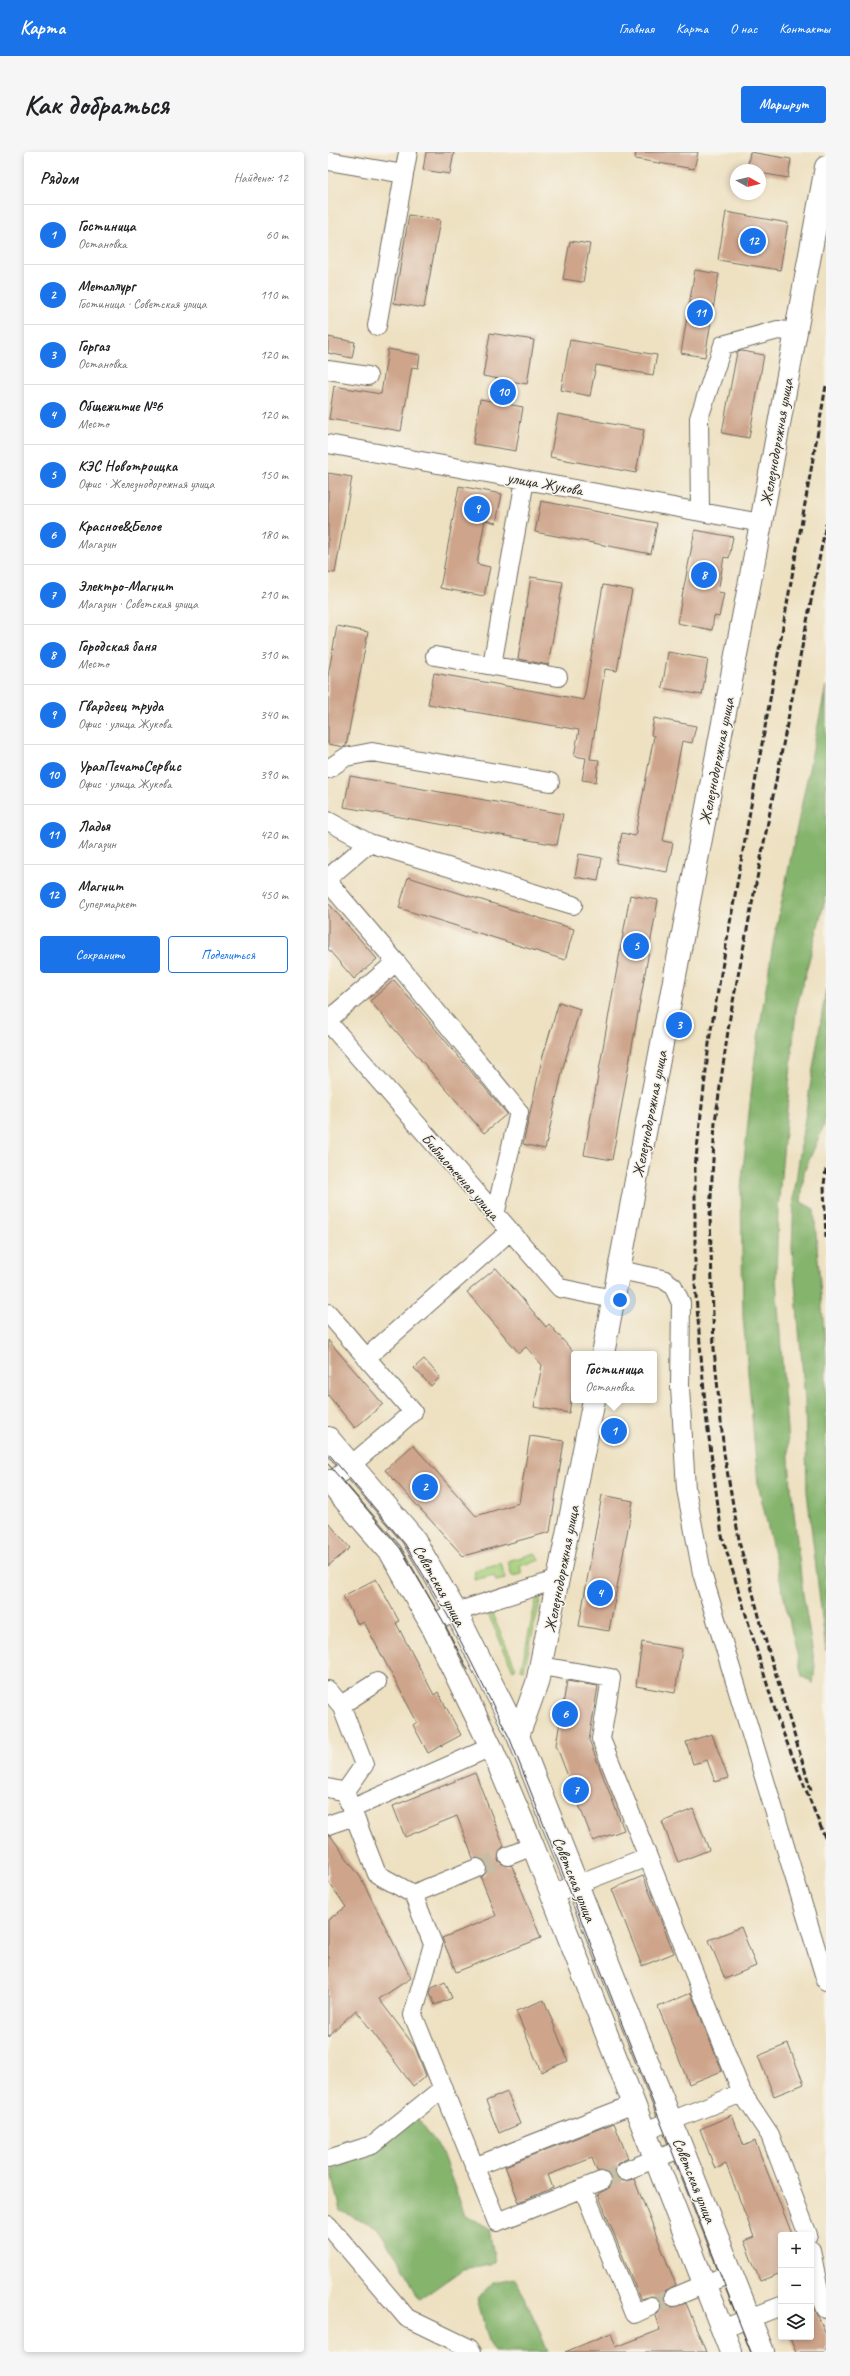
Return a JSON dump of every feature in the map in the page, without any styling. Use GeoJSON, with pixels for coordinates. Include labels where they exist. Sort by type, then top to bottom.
{"type":"FeatureCollection","features":[{"type":"Feature","properties":{"kind":"main road","name":"Железнодорожная улица"},"geometry":{"type":"LineString","coordinates":[[604,1351],[762,523],[826,167]]}},
{"type":"Feature","properties":{"kind":"main road","name":"Железнодорожная улица"},"geometry":{"type":"LineString","coordinates":[[518,1736],[537,1683],[541,1666],[560,1579],[593,1403]]}},
{"type":"Feature","properties":{"kind":"main road","name":"Советская улица"},"geometry":{"type":"LineString","coordinates":[[330,1444],[352,1465],[412,1536],[456,1612],[518,1736],[763,2352]]}},
{"type":"Feature","properties":{"kind":"main road","name":"Советская улица"},"geometry":{"type":"LineString","coordinates":[[329,1482],[391,1553],[431,1624],[491,1747],[533,1846],[731,2352]]}},
{"type":"Feature","properties":{"kind":"main road"},"geometry":{"type":"LineString","coordinates":[[491,1747],[518,1736]]}},
{"type":"Feature","properties":{"kind":"street"},"geometry":{"type":"LineString","coordinates":[[377,326],[408,152]]}},
{"type":"Feature","properties":{"kind":"street"},"geometry":{"type":"LineString","coordinates":[[328,161],[404,174]]}},
{"type":"Feature","properties":{"kind":"street"},"geometry":{"type":"LineString","coordinates":[[700,511],[699,418],[723,345],[778,330],[796,332]]}},
{"type":"Feature","properties":{"kind":"street"},"geometry":{"type":"LineString","coordinates":[[328,370],[368,376]]}},
{"type":"Feature","properties":{"kind":"street","name":"улица Жукова"},"geometry":{"type":"LineString","coordinates":[[328,444],[762,523]]}},
{"type":"Feature","properties":{"kind":"street"},"geometry":{"type":"LineString","coordinates":[[492,665],[525,480]]}},
{"type":"Feature","properties":{"kind":"street"},"geometry":{"type":"LineString","coordinates":[[435,656],[558,677]]}},
{"type":"Feature","properties":{"kind":"street"},"geometry":{"type":"LineString","coordinates":[[328,769],[346,757],[372,752],[550,782]]}},
{"type":"Feature","properties":{"kind":"street"},"geometry":{"type":"LineString","coordinates":[[328,821],[369,843],[573,905]]}},
{"type":"Feature","properties":{"kind":"street"},"geometry":{"type":"LineString","coordinates":[[328,878],[369,843]]}},
{"type":"Feature","properties":{"kind":"street"},"geometry":{"type":"LineString","coordinates":[[328,882],[396,962],[519,1112],[495,1215]]}},
{"type":"Feature","properties":{"kind":"street"},"geometry":{"type":"LineString","coordinates":[[328,1021],[396,962]]}},
{"type":"Feature","properties":{"kind":"street","name":"Библиотечная улица"},"geometry":{"type":"LineString","coordinates":[[328,1021],[509,1232],[560,1288],[613,1299]]}},
{"type":"Feature","properties":{"kind":"street"},"geometry":{"type":"LineString","coordinates":[[366,1358],[509,1232]]}},
{"type":"Feature","properties":{"kind":"street"},"geometry":{"type":"LineString","coordinates":[[619,1270],[663,1279],[673,1286],[681,1303],[680,1386],[686,1489],[702,1573],[826,1981]]}},
{"type":"Feature","properties":{"kind":"street"},"geometry":{"type":"LineString","coordinates":[[328,1314],[413,1412],[352,1465],[329,1482]]}},
{"type":"Feature","properties":{"kind":"street"},"geometry":{"type":"LineString","coordinates":[[431,1624],[456,1612],[560,1579]]}},
{"type":"Feature","properties":{"kind":"street"},"geometry":{"type":"LineString","coordinates":[[541,1666],[611,1678],[601,1739],[742,2093],[770,2135],[807,2232]]}},
{"type":"Feature","properties":{"kind":"street"},"geometry":{"type":"LineString","coordinates":[[341,1705],[377,1682]]}},
{"type":"Feature","properties":{"kind":"street"},"geometry":{"type":"LineString","coordinates":[[328,1690],[341,1705],[364,1765],[336,1790],[353,1812],[377,1874],[413,1894],[433,1944],[413,2015],[497,2222],[601,2181]]}},
{"type":"Feature","properties":{"kind":"street"},"geometry":{"type":"LineString","coordinates":[[328,1825],[491,1747]]}},
{"type":"Feature","properties":{"kind":"street"},"geometry":{"type":"LineString","coordinates":[[508,1856],[533,1846]]}},
{"type":"Feature","properties":{"kind":"street"},"geometry":{"type":"LineString","coordinates":[[552,1894],[648,1857]]}},
{"type":"Feature","properties":{"kind":"street"},"geometry":{"type":"LineString","coordinates":[[413,1894],[477,1868]]}},
{"type":"Feature","properties":{"kind":"street"},"geometry":{"type":"LineString","coordinates":[[328,2159],[372,2145],[443,2088]]}},
{"type":"Feature","properties":{"kind":"street"},"geometry":{"type":"LineString","coordinates":[[645,2131],[742,2093]]}},
{"type":"Feature","properties":{"kind":"street"},"geometry":{"type":"LineString","coordinates":[[474,2166],[634,2104]]}},
{"type":"Feature","properties":{"kind":"street"},"geometry":{"type":"LineString","coordinates":[[625,2171],[682,2148]]}},
{"type":"Feature","properties":{"kind":"street"},"geometry":{"type":"LineString","coordinates":[[583,2188],[634,2314],[651,2306]]}},
{"type":"Feature","properties":{"kind":"street"},"geometry":{"type":"LineString","coordinates":[[328,2225],[407,2318],[469,2348],[472,2352]]}},
{"type":"Feature","properties":{"kind":"street"},"geometry":{"type":"LineString","coordinates":[[813,2268],[815,2292],[826,2310]]}},
{"type":"Feature","properties":{"kind":"street"},"geometry":{"type":"LineString","coordinates":[[674,2297],[732,2273]]}},
{"type":"Feature","properties":{"kind":"street"},"geometry":{"type":"LineString","coordinates":[[722,2329],[778,2307]]}},
{"type":"Feature","properties":{"kind":"green space"},"geometry":{"type":"Polygon","coordinates":[[[826,686],[826,896],[796,1010],[778,1209],[776,1278],[791,1486],[803,1594],[815,1666],[813,1684],[802,1676],[758,1484],[743,1317],[741,1188],[755,1057],[773,944],[826,686]]]}},
{"type":"Feature","properties":{"kind":"green space"},"geometry":{"type":"Polygon","coordinates":[[[826,989],[826,1113],[824,1125],[804,1172],[801,1202],[814,1209],[826,1355],[826,1651],[807,1492],[805,1400],[792,1248],[794,1196],[826,989]]]}},
{"type":"Feature","properties":{"kind":"green space"},"geometry":{"type":"Polygon","coordinates":[[[535,1553],[541,1560],[520,1566],[522,1574],[512,1576],[508,1561],[535,1553]]]}},
{"type":"Feature","properties":{"kind":"green space"},"geometry":{"type":"Polygon","coordinates":[[[501,1563],[505,1579],[496,1581],[494,1575],[474,1580],[475,1570],[501,1563]]]}},
{"type":"Feature","properties":{"kind":"green space"},"geometry":{"type":"Polygon","coordinates":[[[538,1591],[542,1592],[524,1670],[521,1669],[538,1591]]]}},
{"type":"Feature","properties":{"kind":"green space"},"geometry":{"type":"Polygon","coordinates":[[[489,1607],[516,1668],[513,1670],[486,1609],[489,1607]]]}},
{"type":"Feature","properties":{"kind":"green space"},"geometry":{"type":"Polygon","coordinates":[[[416,2117],[441,2150],[465,2215],[489,2228],[495,2263],[463,2269],[419,2300],[406,2272],[377,2227],[341,2211],[331,2170],[378,2150],[416,2117]]]}},
{"type":"Feature","properties":{"kind":"green space"},"geometry":{"type":"Polygon","coordinates":[[[514,2278],[525,2297],[548,2352],[494,2352],[491,2348],[477,2299],[493,2282],[514,2278]]]}},
{"type":"Feature","properties":{"kind":"building"},"geometry":{"type":"Polygon","coordinates":[[[426,152],[454,152],[450,174],[423,170],[426,152]]]}},
{"type":"Feature","properties":{"kind":"building"},"geometry":{"type":"Polygon","coordinates":[[[636,152],[698,152],[694,169],[635,159],[636,152]]]}},
{"type":"Feature","properties":{"kind":"building"},"geometry":{"type":"Polygon","coordinates":[[[750,152],[791,159],[788,178],[766,174],[766,164],[748,164],[750,152]]]}},
{"type":"Feature","properties":{"kind":"building"},"geometry":{"type":"Polygon","coordinates":[[[726,212],[788,223],[780,270],[718,260],[726,212]]]}},
{"type":"Feature","properties":{"kind":"building"},"geometry":{"type":"Polygon","coordinates":[[[409,215],[440,220],[424,308],[394,303],[409,215]]]}},
{"type":"Feature","properties":{"kind":"building"},"geometry":{"type":"Polygon","coordinates":[[[570,241],[590,244],[583,282],[563,279],[570,241]]]}},
{"type":"Feature","properties":{"kind":"building"},"geometry":{"type":"Polygon","coordinates":[[[695,270],[719,274],[705,357],[681,353],[695,270]]]}},
{"type":"Feature","properties":{"kind":"building"},"geometry":{"type":"Polygon","coordinates":[[[490,333],[534,340],[527,384],[483,376],[490,333]]]}},
{"type":"Feature","properties":{"kind":"building"},"geometry":{"type":"Polygon","coordinates":[[[328,337],[355,342],[352,358],[328,353],[328,337]]]}},
{"type":"Feature","properties":{"kind":"building"},"geometry":{"type":"Polygon","coordinates":[[[570,340],[657,355],[653,375],[596,365],[590,396],[561,390],[570,340]]]}},
{"type":"Feature","properties":{"kind":"building"},"geometry":{"type":"Polygon","coordinates":[[[388,349],[420,355],[418,368],[412,367],[401,431],[329,419],[334,386],[381,394],[388,349]]]}},
{"type":"Feature","properties":{"kind":"building"},"geometry":{"type":"Polygon","coordinates":[[[742,351],[764,355],[749,438],[722,433],[737,352],[742,351]]]}},
{"type":"Feature","properties":{"kind":"building"},"geometry":{"type":"Polygon","coordinates":[[[480,399],[523,407],[516,451],[473,444],[480,399]]]}},
{"type":"Feature","properties":{"kind":"building"},"geometry":{"type":"Polygon","coordinates":[[[558,414],[644,430],[636,473],[550,457],[558,414]]]}},
{"type":"Feature","properties":{"kind":"building"},"geometry":{"type":"Polygon","coordinates":[[[328,473],[352,477],[335,573],[328,572],[328,473]]]}},
{"type":"Feature","properties":{"kind":"building"},"geometry":{"type":"Polygon","coordinates":[[[459,486],[502,494],[496,523],[485,520],[477,564],[490,567],[484,596],[440,588],[459,486]]]}},
{"type":"Feature","properties":{"kind":"building"},"geometry":{"type":"Polygon","coordinates":[[[541,501],[657,523],[651,554],[535,532],[541,501]]]}},
{"type":"Feature","properties":{"kind":"building"},"geometry":{"type":"Polygon","coordinates":[[[695,530],[733,537],[729,558],[724,557],[718,592],[724,593],[719,617],[714,616],[712,630],[677,623],[695,530]]]}},
{"type":"Feature","properties":{"kind":"building"},"geometry":{"type":"Polygon","coordinates":[[[531,577],[563,582],[548,665],[518,659],[531,577]]]}},
{"type":"Feature","properties":{"kind":"building"},"geometry":{"type":"Polygon","coordinates":[[[603,585],[632,590],[617,671],[605,669],[590,759],[599,760],[596,782],[582,780],[586,758],[574,756],[579,730],[428,704],[434,673],[584,700],[603,585]]]}},
{"type":"Feature","properties":{"kind":"building"},"geometry":{"type":"Polygon","coordinates":[[[337,626],[368,632],[346,746],[344,747],[328,744],[328,676],[337,626]]]}},
{"type":"Feature","properties":{"kind":"building"},"geometry":{"type":"Polygon","coordinates":[[[668,652],[708,659],[702,695],[662,688],[668,652]]]}},
{"type":"Feature","properties":{"kind":"building"},"geometry":{"type":"Polygon","coordinates":[[[654,718],[696,726],[692,743],[682,741],[663,841],[673,843],[667,872],[616,863],[622,833],[635,836],[654,736],[651,735],[654,718]]]}},
{"type":"Feature","properties":{"kind":"building"},"geometry":{"type":"Polygon","coordinates":[[[350,776],[563,814],[557,845],[344,807],[350,776]]]}},
{"type":"Feature","properties":{"kind":"building"},"geometry":{"type":"Polygon","coordinates":[[[579,854],[602,858],[598,881],[575,877],[579,854]]]}},
{"type":"Feature","properties":{"kind":"building"},"geometry":{"type":"Polygon","coordinates":[[[408,877],[574,929],[565,960],[399,908],[408,877]]]}},
{"type":"Feature","properties":{"kind":"building"},"geometry":{"type":"Polygon","coordinates":[[[630,895],[658,900],[612,1160],[584,1155],[630,895]]]}},
{"type":"Feature","properties":{"kind":"building"},"geometry":{"type":"Polygon","coordinates":[[[328,903],[377,959],[354,979],[328,949],[328,903]]]}},
{"type":"Feature","properties":{"kind":"building"},"geometry":{"type":"Polygon","coordinates":[[[394,980],[507,1114],[484,1133],[370,1001],[394,980]]]}},
{"type":"Feature","properties":{"kind":"building"},"geometry":{"type":"Polygon","coordinates":[[[559,1002],[580,1009],[564,1064],[545,1149],[523,1144],[542,1059],[559,1002]]]}},
{"type":"Feature","properties":{"kind":"building"},"geometry":{"type":"Polygon","coordinates":[[[496,1268],[546,1327],[549,1324],[572,1351],[571,1351],[571,1401],[569,1413],[534,1407],[542,1365],[526,1347],[519,1353],[467,1292],[496,1268]]]}},
{"type":"Feature","properties":{"kind":"building"},"geometry":{"type":"Polygon","coordinates":[[[328,1340],[383,1404],[355,1428],[328,1395],[328,1340]]]}},
{"type":"Feature","properties":{"kind":"building"},"geometry":{"type":"Polygon","coordinates":[[[424,1359],[440,1377],[431,1386],[414,1368],[424,1359]]]}},
{"type":"Feature","properties":{"kind":"building"},"geometry":{"type":"Polygon","coordinates":[[[530,1436],[564,1441],[550,1532],[463,1556],[385,1470],[413,1445],[476,1516],[519,1503],[530,1436]]]}},
{"type":"Feature","properties":{"kind":"building"},"geometry":{"type":"Polygon","coordinates":[[[602,1495],[633,1501],[609,1631],[579,1626],[602,1495]]]}},
{"type":"Feature","properties":{"kind":"building"},"geometry":{"type":"Polygon","coordinates":[[[328,1522],[350,1548],[328,1566],[328,1522]]]}},
{"type":"Feature","properties":{"kind":"building"},"geometry":{"type":"Polygon","coordinates":[[[376,1579],[399,1621],[396,1623],[434,1695],[438,1692],[461,1735],[428,1753],[413,1725],[417,1722],[364,1622],[358,1625],[343,1596],[376,1579]]]}},
{"type":"Feature","properties":{"kind":"building"},"geometry":{"type":"Polygon","coordinates":[[[642,1642],[682,1649],[675,1693],[636,1686],[642,1642]]]}},
{"type":"Feature","properties":{"kind":"building"},"geometry":{"type":"Polygon","coordinates":[[[567,1681],[598,1686],[589,1740],[624,1830],[593,1841],[556,1745],[567,1681]]]}},
{"type":"Feature","properties":{"kind":"building"},"geometry":{"type":"Polygon","coordinates":[[[712,1734],[728,1778],[715,1782],[707,1760],[693,1764],[686,1742],[712,1734]]]}},
{"type":"Feature","properties":{"kind":"building"},"geometry":{"type":"Polygon","coordinates":[[[475,1773],[504,1846],[500,1850],[498,1860],[502,1864],[512,1866],[541,1938],[456,1972],[442,1938],[496,1916],[481,1878],[485,1874],[487,1864],[483,1860],[473,1858],[457,1816],[405,1837],[393,1806],[475,1773]]]}},
{"type":"Feature","properties":{"kind":"building"},"geometry":{"type":"Polygon","coordinates":[[[693,1809],[709,1850],[678,1862],[662,1822],[693,1809]]]}},
{"type":"Feature","properties":{"kind":"building"},"geometry":{"type":"Polygon","coordinates":[[[328,1835],[330,1835],[361,1878],[411,1978],[379,1999],[415,2047],[426,2076],[413,2086],[356,2010],[328,2036],[328,1920],[346,1907],[328,1881],[328,1835]]]}},
{"type":"Feature","properties":{"kind":"building"},"geometry":{"type":"Polygon","coordinates":[[[643,1876],[674,1953],[642,1966],[612,1889],[643,1876]]]}},
{"type":"Feature","properties":{"kind":"building"},"geometry":{"type":"Polygon","coordinates":[[[741,1927],[756,1966],[725,1979],[709,1940],[741,1927]]]}},
{"type":"Feature","properties":{"kind":"building"},"geometry":{"type":"Polygon","coordinates":[[[445,1982],[452,1998],[435,2005],[430,1993],[432,1988],[445,1982]]]}},
{"type":"Feature","properties":{"kind":"building"},"geometry":{"type":"Polygon","coordinates":[[[691,1993],[722,2071],[689,2084],[658,2007],[691,1993]]]}},
{"type":"Feature","properties":{"kind":"building"},"geometry":{"type":"Polygon","coordinates":[[[544,2000],[568,2061],[541,2072],[516,2011],[544,2000]]]}},
{"type":"Feature","properties":{"kind":"building"},"geometry":{"type":"Polygon","coordinates":[[[788,2044],[804,2084],[774,2096],[758,2056],[788,2044]]]}},
{"type":"Feature","properties":{"kind":"building"},"geometry":{"type":"Polygon","coordinates":[[[507,2092],[520,2124],[499,2133],[486,2101],[507,2092]]]}},
{"type":"Feature","properties":{"kind":"building"},"geometry":{"type":"Polygon","coordinates":[[[732,2115],[744,2146],[755,2141],[791,2232],[778,2232],[778,2274],[760,2281],[744,2241],[754,2237],[726,2164],[715,2169],[700,2129],[732,2115]]]}},
{"type":"Feature","properties":{"kind":"building"},"geometry":{"type":"Polygon","coordinates":[[[614,2123],[628,2158],[617,2164],[615,2175],[623,2181],[634,2179],[676,2285],[665,2291],[664,2301],[673,2307],[686,2303],[706,2352],[565,2352],[611,2333],[616,2347],[660,2330],[655,2316],[660,2312],[661,2302],[652,2296],[640,2299],[598,2194],[609,2188],[611,2178],[607,2173],[597,2171],[592,2158],[548,2175],[553,2188],[519,2202],[505,2166],[614,2123]]]}},
{"type":"Feature","properties":{"kind":"building"},"geometry":{"type":"Polygon","coordinates":[[[814,2306],[826,2335],[826,2352],[796,2352],[791,2340],[814,2340],[814,2306]]]}},
{"type":"Feature","properties":{"kind":"tunnel"},"geometry":{"type":"LineString","coordinates":[[477,1868],[508,1856]]}},
{"type":"Feature","properties":{"kind":"tunnel"},"geometry":{"type":"LineString","coordinates":[[601,2181],[625,2171]]}},
{"type":"Feature","properties":{"kind":"tunnel"},"geometry":{"type":"LineString","coordinates":[[651,2306],[674,2297]]}},
{"type":"Feature","properties":{"kind":"tram line"},"geometry":{"type":"LineString","coordinates":[[328,1453],[405,1544],[448,1616],[510,1739],[751,2352]]}},
{"type":"Feature","properties":{"kind":"tram line"},"geometry":{"type":"LineString","coordinates":[[328,1464],[400,1548],[442,1619],[468,1670]]}},
{"type":"Feature","properties":{"kind":"railway"},"geometry":{"type":"LineString","coordinates":[[826,386],[710,1035],[695,1167],[695,1284],[706,1415],[722,1536],[778,1720],[826,1840]]}},
{"type":"Feature","properties":{"kind":"railway"},"geometry":{"type":"LineString","coordinates":[[811,1790],[766,1642],[740,1545],[724,1453],[714,1349],[710,1216],[715,1122],[730,1017],[826,524]]}},
{"type":"Feature","properties":{"kind":"railway"},"geometry":{"type":"LineString","coordinates":[[826,1169],[824,1185],[826,1240]]}},
{"type":"Feature","properties":{"kind":"place","name":"Магнит"},"geometry":{"type":"Point","coordinates":[753,241]}},
{"type":"Feature","properties":{"kind":"place","name":"Ладья"},"geometry":{"type":"Point","coordinates":[700,313]}},
{"type":"Feature","properties":{"kind":"place","name":"УралПечатьСервис"},"geometry":{"type":"Point","coordinates":[503,392]}},
{"type":"Feature","properties":{"kind":"place","name":"Гвардеец труда"},"geometry":{"type":"Point","coordinates":[477,509]}},
{"type":"Feature","properties":{"kind":"place","name":"Городская баня"},"geometry":{"type":"Point","coordinates":[704,575]}},
{"type":"Feature","properties":{"kind":"place","name":"КЭС Новотроицка"},"geometry":{"type":"Point","coordinates":[636,946]}},
{"type":"Feature","properties":{"kind":"place","name":"Горгаз"},"geometry":{"type":"Point","coordinates":[679,1025]}},
{"type":"Feature","properties":{"kind":"place","name":"Гостиница"},"geometry":{"type":"Point","coordinates":[614,1431]}},
{"type":"Feature","properties":{"kind":"place","name":"Металлург"},"geometry":{"type":"Point","coordinates":[425,1487]}},
{"type":"Feature","properties":{"kind":"place","name":"Общежитие №6"},"geometry":{"type":"Point","coordinates":[600,1593]}},
{"type":"Feature","properties":{"kind":"place","name":"Красное&Белое"},"geometry":{"type":"Point","coordinates":[565,1714]}},
{"type":"Feature","properties":{"kind":"place","name":"Электро-Магнит"},"geometry":{"type":"Point","coordinates":[576,1790]}}]}
